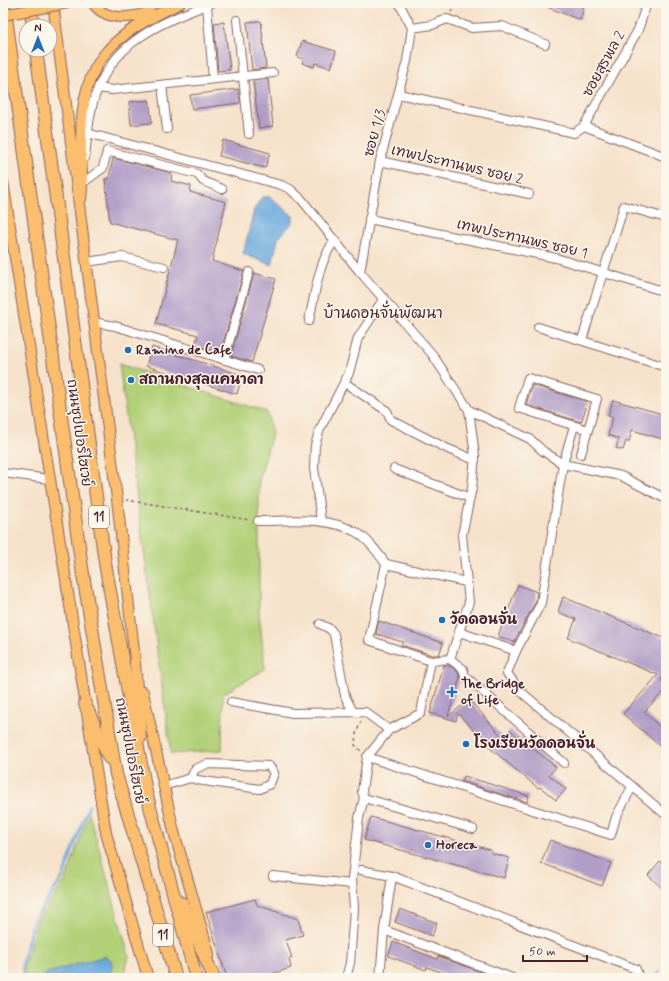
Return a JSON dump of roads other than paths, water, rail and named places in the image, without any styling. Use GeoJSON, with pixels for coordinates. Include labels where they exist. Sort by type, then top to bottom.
{"type":"FeatureCollection","features":[{"type":"Feature","properties":{"kind":"highway","name":"ถนนซุปเปอร์ไฮเวย์"},"geometry":{"type":"LineString","coordinates":[[4,3],[82,568],[116,774],[176,978]]}},
{"type":"Feature","properties":{"kind":"highway"},"geometry":{"type":"LineString","coordinates":[[30,3],[32,18]]}},
{"type":"Feature","properties":{"kind":"highway","name":"ถนนซุปเปอร์ไฮเวย์"},"geometry":{"type":"LineString","coordinates":[[37,58],[105,563],[144,780],[162,857],[196,978]]}},
{"type":"Feature","properties":{"kind":"highway"},"geometry":{"type":"LineString","coordinates":[[85,704],[116,774]]}},
{"type":"Feature","properties":{"kind":"highway"},"geometry":{"type":"LineString","coordinates":[[162,857],[215,978]]}},
{"type":"Feature","properties":{"kind":"main road"},"geometry":{"type":"LineString","coordinates":[[3,11],[26,3]]}},
{"type":"Feature","properties":{"kind":"main road"},"geometry":{"type":"LineString","coordinates":[[53,3],[117,499],[134,651],[144,780]]}},
{"type":"Feature","properties":{"kind":"main road"},"geometry":{"type":"LineString","coordinates":[[3,15],[68,3]]}},
{"type":"Feature","properties":{"kind":"main road"},"geometry":{"type":"LineString","coordinates":[[93,3],[107,14],[123,18],[141,15],[179,3]]}},
{"type":"Feature","properties":{"kind":"main road"},"geometry":{"type":"LineString","coordinates":[[80,212],[84,182],[84,171],[80,147],[81,130],[86,96],[95,66],[102,55],[140,23],[179,3]]}},
{"type":"Feature","properties":{"kind":"main road"},"geometry":{"type":"LineString","coordinates":[[3,182],[106,832],[148,978]]}},
{"type":"Feature","properties":{"kind":"main road"},"geometry":{"type":"LineString","coordinates":[[3,226],[11,240]]}},
{"type":"Feature","properties":{"kind":"main road"},"geometry":{"type":"LineString","coordinates":[[134,651],[174,832],[215,978]]}},
{"type":"Feature","properties":{"kind":"main road"},"geometry":{"type":"LineString","coordinates":[[164,936],[171,978]]}},
{"type":"Feature","properties":{"kind":"street"},"geometry":{"type":"LineString","coordinates":[[399,3],[412,28],[432,25],[447,19],[472,28],[502,26],[546,44]]}},
{"type":"Feature","properties":{"kind":"street","name":"ซอยสุรพล 2"},"geometry":{"type":"LineString","coordinates":[[399,94],[574,133],[584,126],[638,30],[647,3]]}},
{"type":"Feature","properties":{"kind":"street"},"geometry":{"type":"LineString","coordinates":[[84,171],[87,132],[92,104],[98,88],[106,71],[117,57],[144,34],[165,21],[210,4],[213,79]]}},
{"type":"Feature","properties":{"kind":"street"},"geometry":{"type":"LineString","coordinates":[[237,20],[249,134]]}},
{"type":"Feature","properties":{"kind":"street","name":"ซอย 1/3"},"geometry":{"type":"LineString","coordinates":[[360,272],[380,161],[407,61],[412,28]]}},
{"type":"Feature","properties":{"kind":"street"},"geometry":{"type":"LineString","coordinates":[[98,88],[112,90],[273,73]]}},
{"type":"Feature","properties":{"kind":"street"},"geometry":{"type":"LineString","coordinates":[[162,85],[167,129]]}},
{"type":"Feature","properties":{"kind":"street"},"geometry":{"type":"LineString","coordinates":[[584,126],[666,157]]}},
{"type":"Feature","properties":{"kind":"street"},"geometry":{"type":"LineString","coordinates":[[87,132],[281,185],[297,195],[360,272],[432,354],[469,410],[475,460],[470,498],[462,534],[469,602],[450,660]]}},
{"type":"Feature","properties":{"kind":"street"},"geometry":{"type":"LineString","coordinates":[[84,182],[103,168],[107,151],[197,174],[203,182],[222,188]]}},
{"type":"Feature","properties":{"kind":"street","name":"เทพประทานพร ซอย 2"},"geometry":{"type":"LineString","coordinates":[[380,161],[529,194]]}},
{"type":"Feature","properties":{"kind":"street"},"geometry":{"type":"LineString","coordinates":[[582,340],[624,206],[666,218]]}},
{"type":"Feature","properties":{"kind":"street","name":"เทพประทานพร ซอย 1"},"geometry":{"type":"LineString","coordinates":[[370,219],[556,258],[666,292]]}},
{"type":"Feature","properties":{"kind":"street"},"geometry":{"type":"LineString","coordinates":[[309,321],[320,270],[328,249],[334,241]]}},
{"type":"Feature","properties":{"kind":"street"},"geometry":{"type":"LineString","coordinates":[[86,262],[122,257],[164,267]]}},
{"type":"Feature","properties":{"kind":"street"},"geometry":{"type":"LineString","coordinates":[[224,360],[249,272]]}},
{"type":"Feature","properties":{"kind":"street"},"geometry":{"type":"LineString","coordinates":[[321,521],[314,468],[315,444],[320,429],[345,383],[358,338],[384,298]]}},
{"type":"Feature","properties":{"kind":"street"},"geometry":{"type":"LineString","coordinates":[[94,322],[115,326],[258,370]]}},
{"type":"Feature","properties":{"kind":"street"},"geometry":{"type":"LineString","coordinates":[[538,327],[666,367]]}},
{"type":"Feature","properties":{"kind":"street"},"geometry":{"type":"LineString","coordinates":[[581,454],[588,430],[597,399],[528,378],[519,408],[588,430]]}},
{"type":"Feature","properties":{"kind":"street"},"geometry":{"type":"LineString","coordinates":[[345,383],[387,411],[391,420],[448,449],[475,460]]}},
{"type":"Feature","properties":{"kind":"street"},"geometry":{"type":"LineString","coordinates":[[469,410],[530,439],[542,451],[563,464],[621,476],[666,499]]}},
{"type":"Feature","properties":{"kind":"street"},"geometry":{"type":"LineString","coordinates":[[574,426],[563,464],[541,603],[516,651],[508,673],[519,690],[666,815]]}},
{"type":"Feature","properties":{"kind":"street"},"geometry":{"type":"LineString","coordinates":[[394,469],[470,498]]}},
{"type":"Feature","properties":{"kind":"street"},"geometry":{"type":"LineString","coordinates":[[3,473],[49,479]]}},
{"type":"Feature","properties":{"kind":"street"},"geometry":{"type":"LineString","coordinates":[[258,521],[321,521],[336,524],[357,533],[373,548],[386,564],[466,582]]}},
{"type":"Feature","properties":{"kind":"street"},"geometry":{"type":"LineString","coordinates":[[386,564],[368,640],[431,661],[450,660],[463,669],[465,676],[564,763]]}},
{"type":"Feature","properties":{"kind":"street"},"geometry":{"type":"LineString","coordinates":[[320,624],[330,629],[334,634],[345,696],[353,712]]}},
{"type":"Feature","properties":{"kind":"street"},"geometry":{"type":"LineString","coordinates":[[459,632],[516,651]]}},
{"type":"Feature","properties":{"kind":"street"},"geometry":{"type":"LineString","coordinates":[[346,978],[350,963],[354,909],[352,884],[359,818],[364,798],[362,791],[367,757],[390,730],[421,713],[431,661]]}},
{"type":"Feature","properties":{"kind":"street"},"geometry":{"type":"LineString","coordinates":[[231,702],[293,714],[365,712],[390,730]]}},
{"type":"Feature","properties":{"kind":"street"},"geometry":{"type":"LineString","coordinates":[[367,757],[611,835],[616,817],[632,787]]}},
{"type":"Feature","properties":{"kind":"street"},"geometry":{"type":"LineString","coordinates":[[163,786],[190,778],[260,789],[270,784],[274,773],[269,766],[207,764],[196,769],[190,778]]}},
{"type":"Feature","properties":{"kind":"street"},"geometry":{"type":"LineString","coordinates":[[364,798],[473,829]]}},
{"type":"Feature","properties":{"kind":"street"},"geometry":{"type":"LineString","coordinates":[[361,870],[392,876],[636,968],[639,978]]}},
{"type":"Feature","properties":{"kind":"street"},"geometry":{"type":"LineString","coordinates":[[273,876],[352,884]]}},
{"type":"Feature","properties":{"kind":"street"},"geometry":{"type":"LineString","coordinates":[[380,978],[384,930],[392,876]]}},
{"type":"Feature","properties":{"kind":"street"},"geometry":{"type":"LineString","coordinates":[[384,930],[512,978]]}},
{"type":"Feature","properties":{"kind":"water"},"geometry":{"type":"Polygon","coordinates":[[[262,197],[270,197],[293,216],[293,222],[278,239],[272,265],[243,254],[254,210],[262,197]]]}},
{"type":"Feature","properties":{"kind":"water"},"geometry":{"type":"Polygon","coordinates":[[[105,956],[111,960],[112,966],[109,978],[41,978],[44,974],[105,956]]]}},
{"type":"Feature","properties":{"kind":"waterway"},"geometry":{"type":"LineString","coordinates":[[23,978],[22,964],[33,922],[63,877],[89,805]]}},
{"type":"Feature","properties":{"kind":"waterway"},"geometry":{"type":"LineString","coordinates":[[656,978],[660,971]]}},
{"type":"Feature","properties":{"kind":"place","name":"Ramino de Cafe"},"geometry":{"type":"Point","coordinates":[128,350]}},
{"type":"Feature","properties":{"kind":"place","name":"สถานกงสุลแคนาดา"},"geometry":{"type":"Point","coordinates":[131,380]}},
{"type":"Feature","properties":{"kind":"place","name":"วัดดอนจั่น"},"geometry":{"type":"Point","coordinates":[442,620]}},
{"type":"Feature","properties":{"kind":"place","name":"The Bridge of Life"},"geometry":{"type":"Point","coordinates":[452,692]}},
{"type":"Feature","properties":{"kind":"place","name":"โรงเรียนวัดดอนจั่น"},"geometry":{"type":"Point","coordinates":[466,744]}},
{"type":"Feature","properties":{"kind":"place","name":"Horeca"},"geometry":{"type":"Point","coordinates":[428,845]}},
{"type":"Feature","properties":{"kind":"district","name":"บ้านดอนจั่นพัฒนา"},"geometry":{"type":"Point","coordinates":[383,314]}}]}
